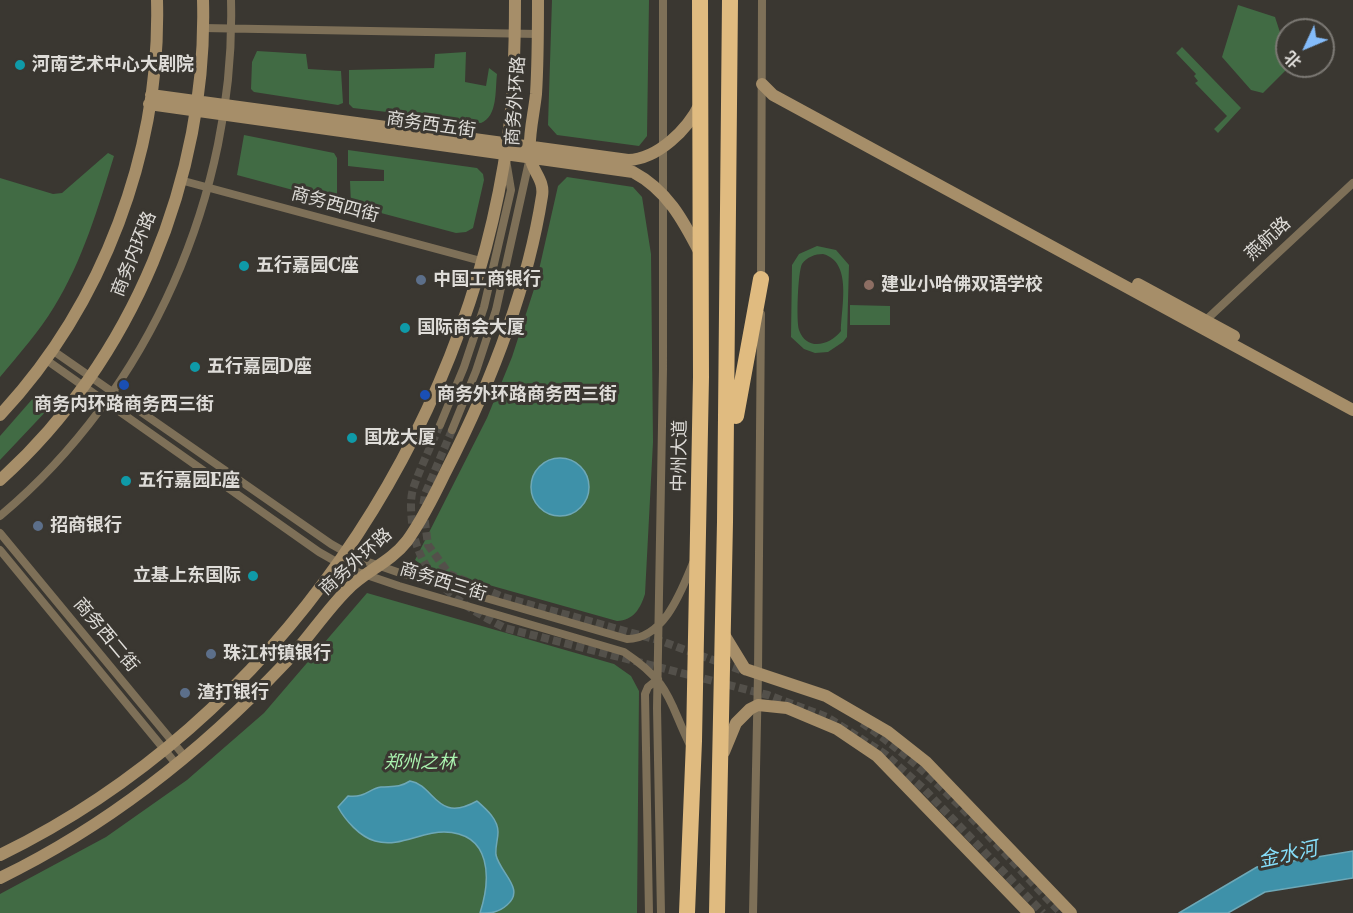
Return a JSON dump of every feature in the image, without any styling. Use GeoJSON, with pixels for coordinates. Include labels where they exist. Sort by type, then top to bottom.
{"type":"FeatureCollection","features":[{"type":"Feature","properties":{"kind":"highway","name":"中州大道"},"geometry":{"type":"LineString","coordinates":[[687,913],[694,754],[698,551],[701,256],[700,0]]}},
{"type":"Feature","properties":{"kind":"highway"},"geometry":{"type":"LineString","coordinates":[[717,913],[726,486],[730,0]]}},
{"type":"Feature","properties":{"kind":"highway"},"geometry":{"type":"LineString","coordinates":[[726,486],[740,384],[761,279]]}},
{"type":"Feature","properties":{"kind":"street","name":"商务内环路"},"geometry":{"type":"LineString","coordinates":[[0,415],[49,354],[80,308],[112,238],[135,169],[150,99],[158,0]]}},
{"type":"Feature","properties":{"kind":"street","name":"商务内环路"},"geometry":{"type":"LineString","coordinates":[[0,480],[56,423],[120,331],[135,301],[163,234],[180,180],[195,106],[203,28],[203,0]]}},
{"type":"Feature","properties":{"kind":"street"},"geometry":{"type":"LineString","coordinates":[[0,516],[77,440],[144,344],[160,313],[189,243],[206,187],[223,109],[231,0]]}},
{"type":"Feature","properties":{"kind":"street","name":"商务外环路"},"geometry":{"type":"LineString","coordinates":[[0,855],[85,805],[168,745],[203,716],[272,646],[337,563],[381,499],[416,434],[455,344],[481,261],[506,149],[513,90],[515,0]]}},
{"type":"Feature","properties":{"kind":"street","name":"商务外环路"},"geometry":{"type":"LineString","coordinates":[[0,878],[96,823],[181,761],[217,731],[288,661],[349,588],[382,566],[407,541],[424,513],[462,438],[503,340],[520,289],[544,185],[530,152],[538,0]]}},
{"type":"Feature","properties":{"kind":"street"},"geometry":{"type":"LineString","coordinates":[[661,913],[658,680],[663,0]]}},
{"type":"Feature","properties":{"kind":"street"},"geometry":{"type":"LineString","coordinates":[[753,913],[758,705],[762,0]]}},
{"type":"Feature","properties":{"kind":"street"},"geometry":{"type":"LineString","coordinates":[[203,28],[538,34]]}},
{"type":"Feature","properties":{"kind":"street"},"geometry":{"type":"LineString","coordinates":[[762,84],[776,88],[1353,401]]}},
{"type":"Feature","properties":{"kind":"street"},"geometry":{"type":"LineString","coordinates":[[762,84],[773,95],[1353,410]]}},
{"type":"Feature","properties":{"kind":"street","name":"商务西五街"},"geometry":{"type":"LineString","coordinates":[[150,99],[506,149],[628,160],[648,155],[683,129],[701,103]]}},
{"type":"Feature","properties":{"kind":"street"},"geometry":{"type":"LineString","coordinates":[[440,425],[464,367],[484,307],[496,259],[511,190],[506,149]]}},
{"type":"Feature","properties":{"kind":"street","name":"商务西五街"},"geometry":{"type":"LineString","coordinates":[[530,152],[633,172],[662,194],[679,213],[701,256]]}},
{"type":"Feature","properties":{"kind":"street"},"geometry":{"type":"LineString","coordinates":[[452,430],[496,310],[530,152]]}},
{"type":"Feature","properties":{"kind":"street","name":"商务西四街"},"geometry":{"type":"LineString","coordinates":[[180,180],[481,261]]}},
{"type":"Feature","properties":{"kind":"street","name":"燕航路"},"geometry":{"type":"LineString","coordinates":[[1206,320],[1353,183]]}},
{"type":"Feature","properties":{"kind":"street","name":"商务西三街"},"geometry":{"type":"LineString","coordinates":[[49,354],[86,381],[105,401],[337,563],[368,576],[624,652],[643,665],[669,694],[694,754]]}},
{"type":"Feature","properties":{"kind":"street","name":"商务西三街"},"geometry":{"type":"LineString","coordinates":[[86,381],[112,392],[345,552],[382,566],[627,639],[641,639],[659,625],[678,596],[698,551]]}},
{"type":"Feature","properties":{"kind":"street","name":"商务西二街"},"geometry":{"type":"LineString","coordinates":[[0,533],[181,761]]}},
{"type":"Feature","properties":{"kind":"street","name":"商务西二街"},"geometry":{"type":"LineString","coordinates":[[0,550],[168,745]]}},
{"type":"Feature","properties":{"kind":"street"},"geometry":{"type":"LineString","coordinates":[[722,633],[745,669],[826,696],[888,732],[926,762],[1071,913]]}},
{"type":"Feature","properties":{"kind":"street"},"geometry":{"type":"LineString","coordinates":[[649,913],[645,694],[648,687],[658,680]]}},
{"type":"Feature","properties":{"kind":"street"},"geometry":{"type":"LineString","coordinates":[[720,761],[736,723],[750,709],[758,705],[779,706],[813,717],[837,729],[877,756],[1029,913]]}},
{"type":"Feature","properties":{"kind":"green space"},"geometry":{"type":"Polygon","coordinates":[[[552,0],[649,0],[647,136],[639,146],[557,135],[548,125],[552,0]]]}},
{"type":"Feature","properties":{"kind":"green space"},"geometry":{"type":"Polygon","coordinates":[[[1238,5],[1275,17],[1275,78],[1278,78],[1263,93],[1251,90],[1222,57],[1238,5]]]}},
{"type":"Feature","properties":{"kind":"green space"},"geometry":{"type":"Polygon","coordinates":[[[1182,47],[1241,108],[1218,133],[1214,129],[1227,116],[1195,83],[1198,81],[1194,76],[1196,74],[1176,53],[1182,47]]]}},
{"type":"Feature","properties":{"kind":"green space"},"geometry":{"type":"Polygon","coordinates":[[[257,51],[306,54],[308,69],[341,71],[343,103],[338,105],[254,92],[251,89],[252,62],[257,51]]]}},
{"type":"Feature","properties":{"kind":"green space"},"geometry":{"type":"Polygon","coordinates":[[[466,52],[465,82],[486,86],[489,68],[497,74],[493,109],[486,120],[481,123],[353,108],[349,104],[349,70],[434,68],[435,54],[466,52]]]}},
{"type":"Feature","properties":{"kind":"green space"},"geometry":{"type":"Polygon","coordinates":[[[244,135],[334,153],[337,158],[337,199],[334,201],[237,175],[244,135]]]}},
{"type":"Feature","properties":{"kind":"green space"},"geometry":{"type":"Polygon","coordinates":[[[348,150],[477,168],[483,174],[484,180],[473,228],[466,232],[456,233],[351,205],[350,181],[384,181],[384,170],[348,166],[348,150]]]}},
{"type":"Feature","properties":{"kind":"green space"},"geometry":{"type":"Polygon","coordinates":[[[108,153],[114,156],[89,233],[73,271],[48,316],[0,377],[0,178],[53,194],[62,193],[108,153]]]}},
{"type":"Feature","properties":{"kind":"green space"},"geometry":{"type":"Polygon","coordinates":[[[567,177],[633,187],[642,197],[651,254],[653,442],[645,594],[636,613],[617,621],[425,567],[415,560],[487,418],[512,357],[536,283],[558,186],[567,177]]]}},
{"type":"Feature","properties":{"kind":"green space"},"geometry":{"type":"Polygon","coordinates":[[[817,246],[836,250],[849,265],[847,337],[828,352],[815,353],[804,349],[791,337],[792,265],[799,254],[817,246]],[[823,254],[814,255],[802,264],[801,268],[798,325],[803,337],[813,344],[825,343],[841,331],[842,276],[832,259],[823,254]]]}},
{"type":"Feature","properties":{"kind":"green space"},"geometry":{"type":"Polygon","coordinates":[[[850,305],[890,306],[890,325],[850,325],[850,305]]]}},
{"type":"Feature","properties":{"kind":"green space"},"geometry":{"type":"Polygon","coordinates":[[[43,393],[49,397],[51,406],[0,460],[0,436],[35,396],[43,393]]]}},
{"type":"Feature","properties":{"kind":"green space","name":"郑州之林"},"geometry":{"type":"Polygon","coordinates":[[[367,593],[614,664],[631,676],[639,691],[637,913],[0,913],[0,894],[106,837],[187,780],[264,713],[367,593]]]}},
{"type":"Feature","properties":{"kind":"water"},"geometry":{"type":"Polygon","coordinates":[[[560,458],[571,460],[584,471],[589,487],[587,498],[576,511],[560,516],[549,514],[536,503],[531,487],[533,476],[544,463],[560,458]]]}},
{"type":"Feature","properties":{"kind":"water"},"geometry":{"type":"Polygon","coordinates":[[[410,781],[425,789],[444,806],[463,807],[477,801],[491,815],[497,827],[498,862],[510,881],[514,893],[504,908],[494,912],[480,913],[484,900],[486,873],[479,849],[471,840],[460,834],[444,832],[426,834],[393,843],[375,841],[364,836],[354,827],[338,807],[348,796],[359,796],[377,788],[399,786],[410,781]]]}},
{"type":"Feature","properties":{"kind":"water"},"geometry":{"type":"Polygon","coordinates":[[[1353,851],[1353,878],[1265,892],[1228,913],[1179,913],[1257,867],[1353,851]]]}},
{"type":"Feature","properties":{"kind":"tunnel"},"geometry":{"type":"LineString","coordinates":[[440,425],[422,465],[411,501],[412,522],[422,558],[443,587],[472,609],[505,628],[768,695],[827,717],[885,754],[925,790],[1043,913]]}},
{"type":"Feature","properties":{"kind":"tunnel"},"geometry":{"type":"LineString","coordinates":[[452,430],[425,494],[423,507],[428,545],[449,574],[503,597],[661,641],[746,672]]}},
{"type":"Feature","properties":{"kind":"tunnel"},"geometry":{"type":"LineString","coordinates":[[862,723],[890,743],[942,788],[1061,913]]}},
{"type":"Feature","properties":{"kind":"place","name":"河南艺术中心大剧院"},"geometry":{"type":"Point","coordinates":[20,65]}},
{"type":"Feature","properties":{"kind":"place","name":"五行嘉园C座"},"geometry":{"type":"Point","coordinates":[244,266]}},
{"type":"Feature","properties":{"kind":"place","name":"中国工商银行"},"geometry":{"type":"Point","coordinates":[421,280]}},
{"type":"Feature","properties":{"kind":"place","name":"建业小哈佛双语学校"},"geometry":{"type":"Point","coordinates":[869,285]}},
{"type":"Feature","properties":{"kind":"place","name":"国际商会大厦"},"geometry":{"type":"Point","coordinates":[405,328]}},
{"type":"Feature","properties":{"kind":"place","name":"五行嘉园D座"},"geometry":{"type":"Point","coordinates":[195,367]}},
{"type":"Feature","properties":{"kind":"place","name":"商务内环路商务西三街"},"geometry":{"type":"Point","coordinates":[124,385]}},
{"type":"Feature","properties":{"kind":"place","name":"商务外环路商务西三街"},"geometry":{"type":"Point","coordinates":[425,395]}},
{"type":"Feature","properties":{"kind":"place","name":"国龙大厦"},"geometry":{"type":"Point","coordinates":[352,438]}},
{"type":"Feature","properties":{"kind":"place","name":"五行嘉园E座"},"geometry":{"type":"Point","coordinates":[126,481]}},
{"type":"Feature","properties":{"kind":"place","name":"招商银行"},"geometry":{"type":"Point","coordinates":[38,526]}},
{"type":"Feature","properties":{"kind":"place","name":"立基上东国际"},"geometry":{"type":"Point","coordinates":[253,576]}},
{"type":"Feature","properties":{"kind":"place","name":"珠江村镇银行"},"geometry":{"type":"Point","coordinates":[211,654]}},
{"type":"Feature","properties":{"kind":"place","name":"渣打银行"},"geometry":{"type":"Point","coordinates":[185,693]}},
{"type":"Feature","properties":{"kind":"water label","name":"金水河"},"geometry":{"type":"Point","coordinates":[1288,855]}}]}
